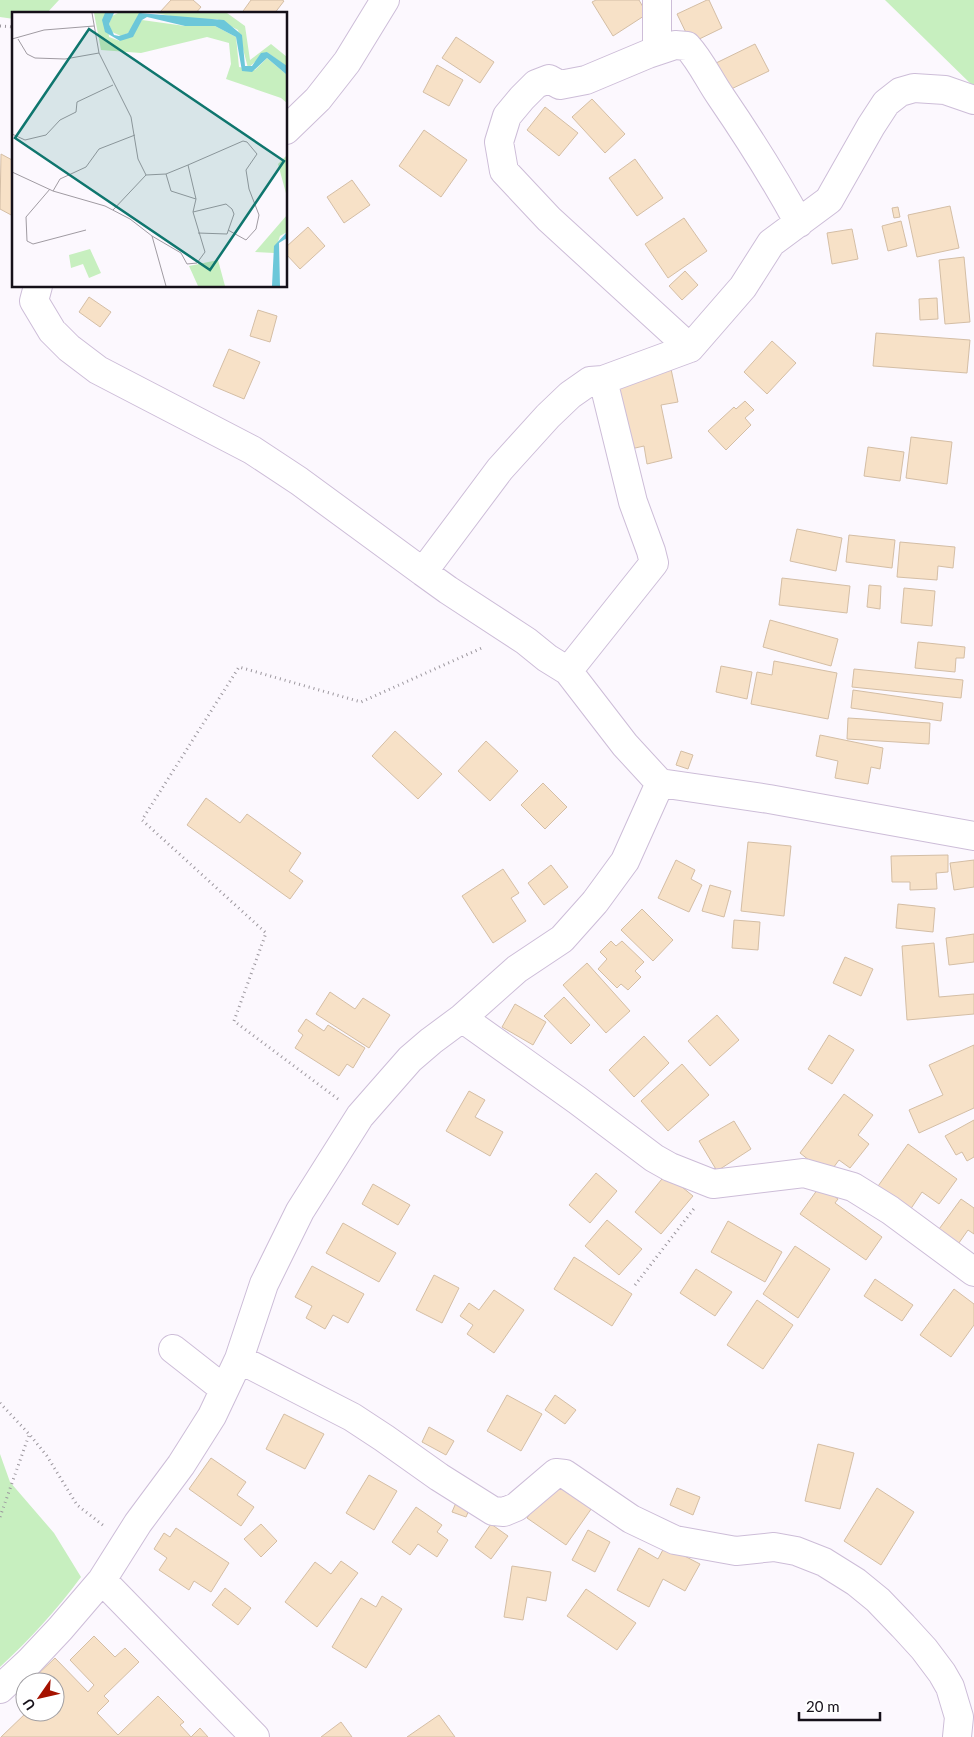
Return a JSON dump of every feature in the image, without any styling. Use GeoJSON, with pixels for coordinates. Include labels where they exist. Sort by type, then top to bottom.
{"type":"FeatureCollection","features":[{"type":"Feature","properties":{"kind":"street"},"geometry":{"type":"LineString","coordinates":[[288,128],[318,99],[347,62],[385,0]]}},
{"type":"Feature","properties":{"kind":"street"},"geometry":{"type":"LineString","coordinates":[[657,0],[657,51]]}},
{"type":"Feature","properties":{"kind":"street"},"geometry":{"type":"LineString","coordinates":[[690,348],[549,219],[504,170],[499,142],[508,116],[522,98],[536,84],[549,80],[560,85],[586,80],[657,51],[675,46],[686,46],[696,56],[720,96],[758,152],[799,223]]}},
{"type":"Feature","properties":{"kind":"street"},"geometry":{"type":"LineString","coordinates":[[423,572],[500,470],[548,416],[570,395],[590,382],[603,380],[690,348],[743,288],[772,243],[829,200],[870,126],[886,103],[900,92],[914,88],[945,90],[974,100]]}},
{"type":"Feature","properties":{"kind":"street"},"geometry":{"type":"LineString","coordinates":[[38,288],[34,302],[52,331],[69,348],[98,370],[252,450],[299,481],[423,572],[546,658],[568,671],[625,745],[660,782],[768,799],[974,836]]}},
{"type":"Feature","properties":{"kind":"street"},"geometry":{"type":"LineString","coordinates":[[568,671],[654,563],[632,502],[603,380]]}},
{"type":"Feature","properties":{"kind":"street"},"geometry":{"type":"LineString","coordinates":[[0,1689],[60,1629],[102,1580],[138,1524],[181,1465],[212,1416],[239,1359],[264,1284],[285,1240],[300,1211],[360,1116],[410,1059],[462,1018],[517,969],[562,939],[595,902],[625,861],[660,782]]}},
{"type":"Feature","properties":{"kind":"street"},"geometry":{"type":"LineString","coordinates":[[462,1018],[670,1168],[713,1184],[804,1173],[854,1186],[974,1272]]}},
{"type":"Feature","properties":{"kind":"street"},"geometry":{"type":"LineString","coordinates":[[173,1349],[224,1389]]}},
{"type":"Feature","properties":{"kind":"street"},"geometry":{"type":"LineString","coordinates":[[239,1359],[352,1417],[439,1477],[494,1511],[504,1512],[516,1507],[556,1473],[564,1474],[631,1519],[675,1540],[736,1551],[774,1547],[796,1551],[824,1562],[856,1582],[878,1600],[924,1649],[950,1687],[959,1717],[957,1737]]}},
{"type":"Feature","properties":{"kind":"street"},"geometry":{"type":"LineString","coordinates":[[102,1580],[255,1737]]}},
{"type":"Feature","properties":{"kind":"path"},"geometry":{"type":"LineString","coordinates":[[360,1116],[234,1021],[266,933],[142,820],[239,667],[360,702],[514,634]]}},
{"type":"Feature","properties":{"kind":"path"},"geometry":{"type":"LineString","coordinates":[[635,1285],[713,1184]]}},
{"type":"Feature","properties":{"kind":"path"},"geometry":{"type":"LineString","coordinates":[[0,1403],[30,1434],[47,1456],[77,1505],[126,1543]]}},
{"type":"Feature","properties":{"kind":"path"},"geometry":{"type":"LineString","coordinates":[[0,1517],[30,1434]]}},
{"type":"Feature","properties":{"kind":"green space"},"geometry":{"type":"Polygon","coordinates":[[[0,0],[59,0],[48,12],[12,12],[12,19],[0,17],[0,0]]]}},
{"type":"Feature","properties":{"kind":"green space"},"geometry":{"type":"Polygon","coordinates":[[[885,0],[974,0],[974,87],[885,0]]]}},
{"type":"Feature","properties":{"kind":"green space"},"geometry":{"type":"Polygon","coordinates":[[[0,1454],[10,1482],[54,1533],[81,1577],[42,1624],[0,1667],[0,1454]]]}},
{"type":"Feature","properties":{"kind":"building"},"geometry":{"type":"Polygon","coordinates":[[[171,0],[193,0],[201,7],[197,12],[160,12],[171,0]]]}},
{"type":"Feature","properties":{"kind":"building"},"geometry":{"type":"Polygon","coordinates":[[[251,0],[284,1],[276,12],[242,12],[251,0]]]}},
{"type":"Feature","properties":{"kind":"building"},"geometry":{"type":"Polygon","coordinates":[[[596,0],[639,0],[647,14],[613,36],[592,2],[596,0]]]}},
{"type":"Feature","properties":{"kind":"building"},"geometry":{"type":"Polygon","coordinates":[[[709,0],[722,28],[691,43],[677,14],[709,0]]]}},
{"type":"Feature","properties":{"kind":"building"},"geometry":{"type":"Polygon","coordinates":[[[456,37],[494,62],[480,83],[442,58],[456,37]]]}},
{"type":"Feature","properties":{"kind":"building"},"geometry":{"type":"Polygon","coordinates":[[[755,44],[769,71],[727,91],[714,64],[755,44]]]}},
{"type":"Feature","properties":{"kind":"building"},"geometry":{"type":"Polygon","coordinates":[[[437,65],[463,80],[449,106],[423,92],[437,65]]]}},
{"type":"Feature","properties":{"kind":"building"},"geometry":{"type":"Polygon","coordinates":[[[592,99],[625,134],[605,153],[572,117],[592,99]]]}},
{"type":"Feature","properties":{"kind":"building"},"geometry":{"type":"Polygon","coordinates":[[[545,107],[578,133],[559,156],[527,130],[545,107]]]}},
{"type":"Feature","properties":{"kind":"building"},"geometry":{"type":"Polygon","coordinates":[[[424,130],[467,160],[441,197],[399,166],[424,130]]]}},
{"type":"Feature","properties":{"kind":"building"},"geometry":{"type":"Polygon","coordinates":[[[1,154],[12,160],[12,215],[0,209],[1,154]]]}},
{"type":"Feature","properties":{"kind":"building"},"geometry":{"type":"Polygon","coordinates":[[[635,159],[663,198],[637,216],[609,178],[635,159]]]}},
{"type":"Feature","properties":{"kind":"building"},"geometry":{"type":"Polygon","coordinates":[[[352,180],[370,205],[344,223],[327,197],[352,180]]]}},
{"type":"Feature","properties":{"kind":"building"},"geometry":{"type":"Polygon","coordinates":[[[950,206],[959,248],[917,257],[908,215],[950,206]]]}},
{"type":"Feature","properties":{"kind":"building"},"geometry":{"type":"Polygon","coordinates":[[[898,207],[900,217],[894,218],[892,208],[898,207]]]}},
{"type":"Feature","properties":{"kind":"building"},"geometry":{"type":"Polygon","coordinates":[[[684,218],[707,251],[668,278],[645,244],[684,218]]]}},
{"type":"Feature","properties":{"kind":"building"},"geometry":{"type":"Polygon","coordinates":[[[901,221],[907,246],[888,251],[882,226],[901,221]]]}},
{"type":"Feature","properties":{"kind":"building"},"geometry":{"type":"Polygon","coordinates":[[[308,227],[325,246],[300,269],[288,256],[288,245],[308,227]]]}},
{"type":"Feature","properties":{"kind":"building"},"geometry":{"type":"Polygon","coordinates":[[[852,229],[858,259],[832,264],[827,233],[852,229]]]}},
{"type":"Feature","properties":{"kind":"building"},"geometry":{"type":"Polygon","coordinates":[[[964,257],[970,322],[945,324],[939,260],[964,257]]]}},
{"type":"Feature","properties":{"kind":"building"},"geometry":{"type":"Polygon","coordinates":[[[685,271],[698,285],[682,300],[669,286],[685,271]]]}},
{"type":"Feature","properties":{"kind":"building"},"geometry":{"type":"Polygon","coordinates":[[[89,297],[111,312],[100,327],[79,312],[89,297]]]}},
{"type":"Feature","properties":{"kind":"building"},"geometry":{"type":"Polygon","coordinates":[[[937,298],[938,319],[920,320],[919,299],[937,298]]]}},
{"type":"Feature","properties":{"kind":"building"},"geometry":{"type":"Polygon","coordinates":[[[258,310],[277,316],[270,342],[250,336],[258,310]]]}},
{"type":"Feature","properties":{"kind":"building"},"geometry":{"type":"Polygon","coordinates":[[[876,333],[970,340],[967,373],[873,366],[876,333]]]}},
{"type":"Feature","properties":{"kind":"building"},"geometry":{"type":"Polygon","coordinates":[[[772,341],[796,363],[767,394],[744,372],[772,341]]]}},
{"type":"Feature","properties":{"kind":"building"},"geometry":{"type":"Polygon","coordinates":[[[229,349],[260,362],[244,399],[213,386],[229,349]]]}},
{"type":"Feature","properties":{"kind":"building"},"geometry":{"type":"Polygon","coordinates":[[[671,369],[678,402],[661,405],[672,458],[647,464],[644,446],[622,451],[608,382],[671,369]]]}},
{"type":"Feature","properties":{"kind":"building"},"geometry":{"type":"Polygon","coordinates":[[[745,401],[754,410],[745,418],[751,425],[726,450],[708,431],[734,407],[736,409],[745,401]]]}},
{"type":"Feature","properties":{"kind":"building"},"geometry":{"type":"Polygon","coordinates":[[[911,437],[952,442],[947,484],[906,478],[911,437]]]}},
{"type":"Feature","properties":{"kind":"building"},"geometry":{"type":"Polygon","coordinates":[[[868,447],[904,452],[900,481],[864,476],[868,447]]]}},
{"type":"Feature","properties":{"kind":"building"},"geometry":{"type":"Polygon","coordinates":[[[797,529],[842,538],[836,571],[790,561],[797,529]]]}},
{"type":"Feature","properties":{"kind":"building"},"geometry":{"type":"Polygon","coordinates":[[[849,535],[895,540],[892,568],[846,562],[849,535]]]}},
{"type":"Feature","properties":{"kind":"building"},"geometry":{"type":"Polygon","coordinates":[[[900,542],[955,547],[953,568],[938,566],[937,580],[897,577],[900,542]]]}},
{"type":"Feature","properties":{"kind":"building"},"geometry":{"type":"Polygon","coordinates":[[[782,578],[850,586],[847,613],[779,605],[782,578]]]}},
{"type":"Feature","properties":{"kind":"building"},"geometry":{"type":"Polygon","coordinates":[[[869,585],[881,586],[880,609],[867,607],[869,585]]]}},
{"type":"Feature","properties":{"kind":"building"},"geometry":{"type":"Polygon","coordinates":[[[904,588],[935,591],[932,626],[901,623],[904,588]]]}},
{"type":"Feature","properties":{"kind":"building"},"geometry":{"type":"Polygon","coordinates":[[[770,620],[838,639],[831,666],[763,647],[770,620]]]}},
{"type":"Feature","properties":{"kind":"building"},"geometry":{"type":"Polygon","coordinates":[[[918,642],[965,647],[964,658],[956,658],[955,672],[915,668],[918,642]]]}},
{"type":"Feature","properties":{"kind":"building"},"geometry":{"type":"Polygon","coordinates":[[[774,661],[837,673],[828,719],[751,704],[757,672],[772,675],[774,661]]]}},
{"type":"Feature","properties":{"kind":"building"},"geometry":{"type":"Polygon","coordinates":[[[721,666],[752,672],[747,699],[716,692],[721,666]]]}},
{"type":"Feature","properties":{"kind":"building"},"geometry":{"type":"Polygon","coordinates":[[[854,669],[963,680],[961,698],[852,687],[854,669]]]}},
{"type":"Feature","properties":{"kind":"building"},"geometry":{"type":"Polygon","coordinates":[[[853,690],[943,703],[941,721],[851,708],[853,690]]]}},
{"type":"Feature","properties":{"kind":"building"},"geometry":{"type":"Polygon","coordinates":[[[848,718],[930,723],[929,744],[847,739],[848,718]]]}},
{"type":"Feature","properties":{"kind":"building"},"geometry":{"type":"Polygon","coordinates":[[[395,731],[442,774],[418,799],[372,756],[395,731]]]}},
{"type":"Feature","properties":{"kind":"building"},"geometry":{"type":"Polygon","coordinates":[[[820,735],[883,748],[880,769],[871,767],[868,784],[835,778],[838,761],[816,756],[820,735]]]}},
{"type":"Feature","properties":{"kind":"building"},"geometry":{"type":"Polygon","coordinates":[[[486,741],[518,771],[490,801],[458,771],[486,741]]]}},
{"type":"Feature","properties":{"kind":"building"},"geometry":{"type":"Polygon","coordinates":[[[681,751],[693,755],[688,769],[676,765],[681,751]]]}},
{"type":"Feature","properties":{"kind":"building"},"geometry":{"type":"Polygon","coordinates":[[[543,783],[567,807],[545,829],[521,805],[543,783]]]}},
{"type":"Feature","properties":{"kind":"building"},"geometry":{"type":"Polygon","coordinates":[[[206,798],[240,823],[247,814],[301,853],[289,871],[303,881],[290,899],[187,825],[206,798]]]}},
{"type":"Feature","properties":{"kind":"building"},"geometry":{"type":"Polygon","coordinates":[[[748,842],[791,846],[784,916],[741,911],[748,842]]]}},
{"type":"Feature","properties":{"kind":"building"},"geometry":{"type":"Polygon","coordinates":[[[948,855],[948,872],[936,873],[937,889],[910,890],[910,882],[892,882],[891,856],[948,855]]]}},
{"type":"Feature","properties":{"kind":"building"},"geometry":{"type":"Polygon","coordinates":[[[676,860],[695,870],[691,879],[702,885],[689,912],[658,898],[676,860]]]}},
{"type":"Feature","properties":{"kind":"building"},"geometry":{"type":"Polygon","coordinates":[[[974,860],[974,887],[954,890],[950,863],[974,860]]]}},
{"type":"Feature","properties":{"kind":"building"},"geometry":{"type":"Polygon","coordinates":[[[551,865],[568,887],[544,905],[528,883],[551,865]]]}},
{"type":"Feature","properties":{"kind":"building"},"geometry":{"type":"Polygon","coordinates":[[[503,869],[519,893],[511,898],[526,921],[493,943],[462,896],[503,869]]]}},
{"type":"Feature","properties":{"kind":"building"},"geometry":{"type":"Polygon","coordinates":[[[710,885],[731,891],[724,917],[702,911],[710,885]]]}},
{"type":"Feature","properties":{"kind":"building"},"geometry":{"type":"Polygon","coordinates":[[[898,904],[935,908],[933,932],[896,928],[898,904]]]}},
{"type":"Feature","properties":{"kind":"building"},"geometry":{"type":"Polygon","coordinates":[[[642,909],[673,940],[653,961],[621,930],[642,909]]]}},
{"type":"Feature","properties":{"kind":"building"},"geometry":{"type":"Polygon","coordinates":[[[734,920],[760,922],[758,950],[732,948],[734,920]]]}},
{"type":"Feature","properties":{"kind":"building"},"geometry":{"type":"Polygon","coordinates":[[[974,934],[974,962],[949,965],[946,938],[974,934]]]}},
{"type":"Feature","properties":{"kind":"building"},"geometry":{"type":"Polygon","coordinates":[[[611,941],[616,946],[622,941],[644,962],[635,971],[641,977],[628,990],[621,984],[617,988],[598,969],[607,959],[600,952],[611,941]]]}},
{"type":"Feature","properties":{"kind":"building"},"geometry":{"type":"Polygon","coordinates":[[[934,943],[939,997],[974,994],[974,1014],[907,1020],[902,946],[934,943]]]}},
{"type":"Feature","properties":{"kind":"building"},"geometry":{"type":"Polygon","coordinates":[[[845,957],[873,969],[861,996],[833,983],[845,957]]]}},
{"type":"Feature","properties":{"kind":"building"},"geometry":{"type":"Polygon","coordinates":[[[587,963],[630,1011],[606,1033],[563,985],[587,963]]]}},
{"type":"Feature","properties":{"kind":"building"},"geometry":{"type":"Polygon","coordinates":[[[330,992],[355,1009],[363,998],[390,1015],[369,1048],[316,1014],[330,992]]]}},
{"type":"Feature","properties":{"kind":"building"},"geometry":{"type":"Polygon","coordinates":[[[564,997],[590,1025],[571,1044],[544,1016],[564,997]]]}},
{"type":"Feature","properties":{"kind":"building"},"geometry":{"type":"Polygon","coordinates":[[[515,1004],[546,1022],[533,1045],[502,1027],[515,1004]]]}},
{"type":"Feature","properties":{"kind":"building"},"geometry":{"type":"Polygon","coordinates":[[[717,1015],[739,1040],[710,1066],[688,1041],[717,1015]]]}},
{"type":"Feature","properties":{"kind":"building"},"geometry":{"type":"Polygon","coordinates":[[[306,1019],[324,1031],[328,1025],[365,1048],[353,1068],[347,1064],[339,1076],[295,1048],[303,1035],[298,1031],[306,1019]]]}},
{"type":"Feature","properties":{"kind":"building"},"geometry":{"type":"Polygon","coordinates":[[[829,1035],[854,1050],[832,1084],[808,1069],[829,1035]]]}},
{"type":"Feature","properties":{"kind":"building"},"geometry":{"type":"Polygon","coordinates":[[[644,1036],[669,1063],[634,1097],[609,1070],[644,1036]]]}},
{"type":"Feature","properties":{"kind":"building"},"geometry":{"type":"Polygon","coordinates":[[[974,1045],[974,1108],[919,1133],[909,1110],[943,1095],[929,1065],[974,1045]]]}},
{"type":"Feature","properties":{"kind":"building"},"geometry":{"type":"Polygon","coordinates":[[[682,1064],[709,1095],[668,1131],[641,1101],[682,1064]]]}},
{"type":"Feature","properties":{"kind":"building"},"geometry":{"type":"Polygon","coordinates":[[[469,1091],[485,1100],[475,1117],[503,1132],[490,1156],[446,1131],[469,1091]]]}},
{"type":"Feature","properties":{"kind":"building"},"geometry":{"type":"Polygon","coordinates":[[[844,1094],[873,1115],[858,1135],[869,1144],[850,1168],[839,1160],[828,1175],[800,1153],[844,1094]]]}},
{"type":"Feature","properties":{"kind":"building"},"geometry":{"type":"Polygon","coordinates":[[[974,1120],[974,1157],[967,1161],[962,1152],[956,1155],[945,1136],[974,1120]]]}},
{"type":"Feature","properties":{"kind":"building"},"geometry":{"type":"Polygon","coordinates":[[[734,1121],[751,1149],[717,1171],[699,1141],[734,1121]]]}},
{"type":"Feature","properties":{"kind":"building"},"geometry":{"type":"Polygon","coordinates":[[[908,1144],[957,1179],[939,1204],[922,1192],[908,1213],[876,1189],[908,1144]]]}},
{"type":"Feature","properties":{"kind":"building"},"geometry":{"type":"Polygon","coordinates":[[[596,1173],[617,1191],[590,1223],[569,1205],[596,1173]]]}},
{"type":"Feature","properties":{"kind":"building"},"geometry":{"type":"Polygon","coordinates":[[[666,1174],[693,1196],[661,1234],[635,1212],[666,1174]]]}},
{"type":"Feature","properties":{"kind":"building"},"geometry":{"type":"Polygon","coordinates":[[[373,1184],[410,1205],[398,1225],[362,1204],[373,1184]]]}},
{"type":"Feature","properties":{"kind":"building"},"geometry":{"type":"Polygon","coordinates":[[[820,1186],[838,1199],[835,1203],[882,1237],[866,1260],[800,1214],[820,1186]]]}},
{"type":"Feature","properties":{"kind":"building"},"geometry":{"type":"Polygon","coordinates":[[[961,1199],[974,1208],[974,1234],[968,1230],[954,1250],[934,1236],[961,1199]]]}},
{"type":"Feature","properties":{"kind":"building"},"geometry":{"type":"Polygon","coordinates":[[[607,1220],[642,1249],[619,1275],[585,1246],[607,1220]]]}},
{"type":"Feature","properties":{"kind":"building"},"geometry":{"type":"Polygon","coordinates":[[[728,1221],[782,1252],[765,1282],[711,1252],[728,1221]]]}},
{"type":"Feature","properties":{"kind":"building"},"geometry":{"type":"Polygon","coordinates":[[[343,1223],[396,1253],[379,1282],[326,1253],[343,1223]]]}},
{"type":"Feature","properties":{"kind":"building"},"geometry":{"type":"Polygon","coordinates":[[[795,1246],[830,1269],[798,1318],[763,1294],[795,1246]]]}},
{"type":"Feature","properties":{"kind":"building"},"geometry":{"type":"Polygon","coordinates":[[[574,1257],[632,1294],[612,1326],[554,1289],[574,1257]]]}},
{"type":"Feature","properties":{"kind":"building"},"geometry":{"type":"Polygon","coordinates":[[[312,1266],[364,1294],[348,1323],[333,1315],[325,1329],[306,1318],[312,1306],[295,1297],[312,1266]]]}},
{"type":"Feature","properties":{"kind":"building"},"geometry":{"type":"Polygon","coordinates":[[[696,1269],[732,1292],[715,1316],[680,1293],[696,1269]]]}},
{"type":"Feature","properties":{"kind":"building"},"geometry":{"type":"Polygon","coordinates":[[[434,1275],[459,1288],[442,1323],[416,1310],[434,1275]]]}},
{"type":"Feature","properties":{"kind":"building"},"geometry":{"type":"Polygon","coordinates":[[[875,1279],[913,1305],[902,1321],[864,1296],[875,1279]]]}},
{"type":"Feature","properties":{"kind":"building"},"geometry":{"type":"Polygon","coordinates":[[[954,1289],[974,1304],[974,1325],[951,1357],[920,1335],[954,1289]]]}},
{"type":"Feature","properties":{"kind":"building"},"geometry":{"type":"Polygon","coordinates":[[[494,1290],[524,1310],[494,1353],[467,1334],[473,1325],[460,1316],[469,1303],[479,1310],[494,1290]]]}},
{"type":"Feature","properties":{"kind":"building"},"geometry":{"type":"Polygon","coordinates":[[[757,1300],[793,1325],[763,1369],[727,1345],[757,1300]]]}},
{"type":"Feature","properties":{"kind":"building"},"geometry":{"type":"Polygon","coordinates":[[[507,1395],[542,1414],[521,1451],[487,1431],[507,1395]]]}},
{"type":"Feature","properties":{"kind":"building"},"geometry":{"type":"Polygon","coordinates":[[[555,1395],[576,1410],[565,1424],[545,1410],[555,1395]]]}},
{"type":"Feature","properties":{"kind":"building"},"geometry":{"type":"Polygon","coordinates":[[[284,1414],[324,1434],[305,1469],[266,1449],[284,1414]]]}},
{"type":"Feature","properties":{"kind":"building"},"geometry":{"type":"Polygon","coordinates":[[[429,1427],[454,1441],[446,1455],[422,1442],[429,1427]]]}},
{"type":"Feature","properties":{"kind":"building"},"geometry":{"type":"Polygon","coordinates":[[[818,1444],[854,1453],[840,1509],[805,1501],[818,1444]]]}},
{"type":"Feature","properties":{"kind":"building"},"geometry":{"type":"Polygon","coordinates":[[[211,1458],[246,1482],[237,1495],[254,1507],[241,1526],[189,1489],[211,1458]]]}},
{"type":"Feature","properties":{"kind":"building"},"geometry":{"type":"Polygon","coordinates":[[[369,1475],[397,1491],[374,1530],[346,1513],[369,1475]]]}},
{"type":"Feature","properties":{"kind":"building"},"geometry":{"type":"Polygon","coordinates":[[[555,1478],[594,1505],[566,1545],[527,1518],[555,1478]]]}},
{"type":"Feature","properties":{"kind":"building"},"geometry":{"type":"Polygon","coordinates":[[[677,1488],[700,1497],[693,1515],[670,1505],[677,1488]]]}},
{"type":"Feature","properties":{"kind":"building"},"geometry":{"type":"Polygon","coordinates":[[[877,1488],[914,1512],[881,1565],[844,1541],[877,1488]]]}},
{"type":"Feature","properties":{"kind":"building"},"geometry":{"type":"Polygon","coordinates":[[[458,1498],[472,1503],[466,1517],[452,1512],[458,1498]]]}},
{"type":"Feature","properties":{"kind":"building"},"geometry":{"type":"Polygon","coordinates":[[[416,1507],[442,1525],[437,1532],[448,1540],[437,1557],[418,1544],[410,1555],[392,1542],[416,1507]]]}},
{"type":"Feature","properties":{"kind":"building"},"geometry":{"type":"Polygon","coordinates":[[[261,1524],[277,1541],[261,1557],[244,1539],[261,1524]]]}},
{"type":"Feature","properties":{"kind":"building"},"geometry":{"type":"Polygon","coordinates":[[[491,1524],[508,1536],[491,1559],[475,1547],[491,1524]]]}},
{"type":"Feature","properties":{"kind":"building"},"geometry":{"type":"Polygon","coordinates":[[[176,1528],[229,1563],[211,1592],[194,1581],[189,1590],[159,1570],[167,1558],[154,1549],[164,1533],[170,1537],[176,1528]]]}},
{"type":"Feature","properties":{"kind":"building"},"geometry":{"type":"Polygon","coordinates":[[[588,1530],[610,1542],[595,1572],[572,1560],[588,1530]]]}},
{"type":"Feature","properties":{"kind":"building"},"geometry":{"type":"Polygon","coordinates":[[[665,1546],[700,1564],[685,1591],[663,1579],[649,1607],[617,1590],[639,1548],[658,1559],[665,1546]]]}},
{"type":"Feature","properties":{"kind":"building"},"geometry":{"type":"Polygon","coordinates":[[[341,1561],[358,1573],[317,1627],[285,1602],[315,1562],[331,1574],[341,1561]]]}},
{"type":"Feature","properties":{"kind":"building"},"geometry":{"type":"Polygon","coordinates":[[[512,1566],[551,1572],[546,1601],[527,1597],[523,1620],[504,1617],[512,1566]]]}},
{"type":"Feature","properties":{"kind":"building"},"geometry":{"type":"Polygon","coordinates":[[[225,1588],[251,1608],[238,1625],[212,1605],[225,1588]]]}},
{"type":"Feature","properties":{"kind":"building"},"geometry":{"type":"Polygon","coordinates":[[[586,1589],[636,1623],[617,1650],[567,1616],[586,1589]]]}},
{"type":"Feature","properties":{"kind":"building"},"geometry":{"type":"Polygon","coordinates":[[[382,1596],[402,1609],[366,1668],[332,1647],[361,1598],[376,1607],[382,1596]]]}},
{"type":"Feature","properties":{"kind":"building"},"geometry":{"type":"Polygon","coordinates":[[[94,1636],[115,1657],[125,1648],[139,1662],[104,1696],[109,1701],[97,1713],[118,1735],[158,1696],[184,1722],[180,1725],[191,1737],[1,1737],[17,1722],[65,1722],[65,1672],[40,1672],[55,1658],[88,1692],[94,1685],[70,1660],[94,1636]]]}},
{"type":"Feature","properties":{"kind":"building"},"geometry":{"type":"Polygon","coordinates":[[[439,1715],[455,1737],[407,1737],[439,1715]]]}},
{"type":"Feature","properties":{"kind":"building"},"geometry":{"type":"Polygon","coordinates":[[[341,1722],[352,1737],[321,1737],[341,1722]]]}},
{"type":"Feature","properties":{"kind":"building"},"geometry":{"type":"Polygon","coordinates":[[[200,1728],[208,1737],[191,1737],[200,1728]]]}}]}
